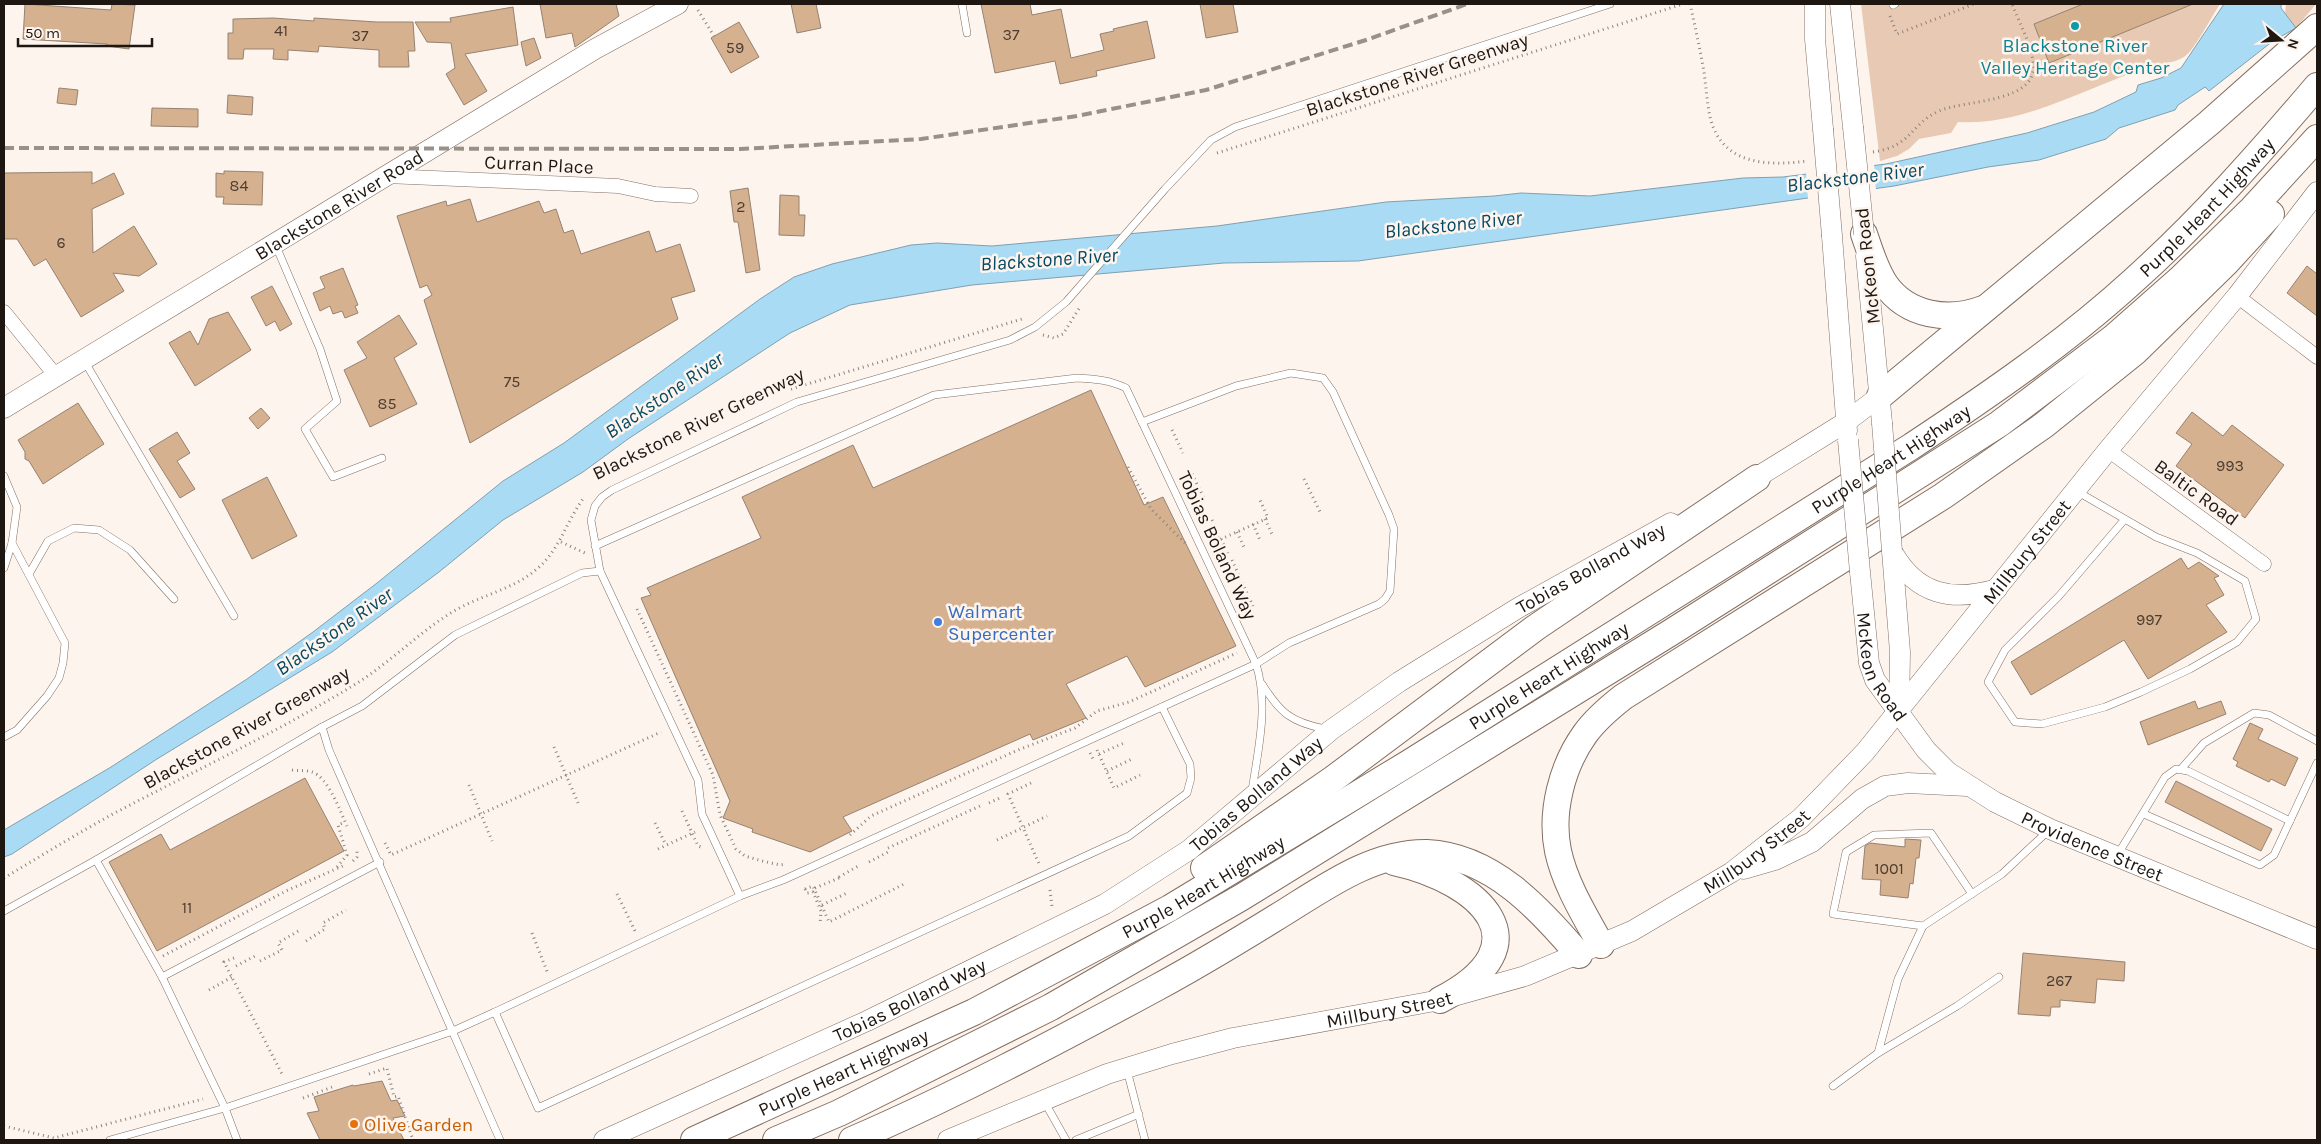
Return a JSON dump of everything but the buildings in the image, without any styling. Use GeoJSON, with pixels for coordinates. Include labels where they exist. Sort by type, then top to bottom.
{"type":"FeatureCollection","features":[{"type":"Feature","properties":{"kind":"highway"},"geometry":{"type":"LineString","coordinates":[[1880,396],[2208,123],[2317,28]]}},
{"type":"Feature","properties":{"kind":"highway","name":"Purple Heart Highway"},"geometry":{"type":"LineString","coordinates":[[694,1140],[974,1012],[1170,908],[1409,763],[1912,446],[1994,391],[2087,320],[2173,243],[2248,166],[2317,86]]}},
{"type":"Feature","properties":{"kind":"highway","name":"Purple Heart Highway"},"geometry":{"type":"LineString","coordinates":[[776,1140],[839,1113],[1051,1007],[1242,897],[1661,638],[1968,443],[2040,394],[2138,316],[2246,215],[2317,138]]}},
{"type":"Feature","properties":{"kind":"highway"},"geometry":{"type":"LineString","coordinates":[[1590,950],[1558,851],[1557,821],[1560,790],[1569,762],[1585,734],[1602,714],[1623,697],[1943,496],[2044,425],[2136,351],[2179,311],[2252,235],[2317,158]]}},
{"type":"Feature","properties":{"kind":"highway"},"geometry":{"type":"LineString","coordinates":[[1864,234],[1876,266],[1886,285],[1902,301],[1918,310],[1937,316],[1955,317],[1988,307]]}},
{"type":"Feature","properties":{"kind":"highway"},"geometry":{"type":"LineString","coordinates":[[1062,967],[1317,790],[1535,628],[1757,478]]}},
{"type":"Feature","properties":{"kind":"highway"},"geometry":{"type":"LineString","coordinates":[[852,1140],[927,1106],[1100,1018],[1216,954],[1331,884],[1381,859],[1406,854],[1429,854],[1462,860],[1505,882],[1590,950]]}},
{"type":"Feature","properties":{"kind":"highway"},"geometry":{"type":"LineString","coordinates":[[1381,859],[1417,868],[1453,883],[1480,905],[1494,926],[1495,944],[1486,966],[1462,989],[1440,1000]]}},
{"type":"Feature","properties":{"kind":"main road","name":"Blackstone River Road"},"geometry":{"type":"LineString","coordinates":[[4,408],[595,49],[678,4]]}},
{"type":"Feature","properties":{"kind":"main road","name":"McKeon Road"},"geometry":{"type":"LineString","coordinates":[[1815,4],[1815,39],[1847,431],[1869,663],[1875,680],[1899,710]]}},
{"type":"Feature","properties":{"kind":"main road","name":"McKeon Road"},"geometry":{"type":"LineString","coordinates":[[1840,4],[1880,396],[1900,652],[1899,710]]}},
{"type":"Feature","properties":{"kind":"main road","name":"Millbury Street"},"geometry":{"type":"LineString","coordinates":[[948,1140],[1126,1068],[1233,1038],[1440,1000],[1526,976],[1590,950],[1665,913],[1732,872],[1801,818],[1865,752],[2075,490],[2237,296],[2317,192]]}},
{"type":"Feature","properties":{"kind":"main road","name":"Tobias Bolland Way"},"geometry":{"type":"LineString","coordinates":[[604,1140],[867,1021],[1104,904],[1189,850],[1331,730],[1399,682],[1480,630],[1629,546],[1847,431],[1880,396]]}},
{"type":"Feature","properties":{"kind":"main road"},"geometry":{"type":"LineString","coordinates":[[1892,551],[1907,574],[1939,594],[1963,596],[1996,589]]}},
{"type":"Feature","properties":{"kind":"main road","name":"Providence Street"},"geometry":{"type":"LineString","coordinates":[[1899,710],[1926,750],[1948,772],[1967,786],[2050,829],[2317,939]]}},
{"type":"Feature","properties":{"kind":"main road"},"geometry":{"type":"LineString","coordinates":[[1732,872],[1775,860],[1812,842],[1862,799],[1886,786],[1908,783],[1967,786]]}},
{"type":"Feature","properties":{"kind":"street","name":"Curran Place"},"geometry":{"type":"LineString","coordinates":[[385,176],[618,186],[655,194],[690,196]]}},
{"type":"Feature","properties":{"kind":"street"},"geometry":{"type":"LineString","coordinates":[[2237,296],[2317,357]]}},
{"type":"Feature","properties":{"kind":"street"},"geometry":{"type":"LineString","coordinates":[[4,312],[56,376]]}},
{"type":"Feature","properties":{"kind":"street","name":"Baltic Road"},"geometry":{"type":"LineString","coordinates":[[2108,450],[2264,564]]}},
{"type":"Feature","properties":{"kind":"lane"},"geometry":{"type":"LineString","coordinates":[[962,4],[967,33]]}},
{"type":"Feature","properties":{"kind":"lane"},"geometry":{"type":"LineString","coordinates":[[740,896],[702,814],[698,780],[600,570],[591,520],[595,506],[602,497],[612,490],[797,402],[1010,340],[1035,327],[1066,302],[1164,189],[1211,140],[1236,128],[1610,4]]}},
{"type":"Feature","properties":{"kind":"lane"},"geometry":{"type":"LineString","coordinates":[[274,243],[320,349],[337,402],[306,429],[333,478],[382,458]]}},
{"type":"Feature","properties":{"kind":"lane"},"geometry":{"type":"LineString","coordinates":[[83,359],[234,616]]}},
{"type":"Feature","properties":{"kind":"lane"},"geometry":{"type":"LineString","coordinates":[[110,1140],[134,1137],[453,1031],[740,896],[791,876],[1256,664],[1288,643],[1386,600],[1390,591],[1394,529],[1336,398],[1323,378],[1291,373],[1236,386],[1142,422]]}},
{"type":"Feature","properties":{"kind":"lane","name":"Tobias Boland Way"},"geometry":{"type":"LineString","coordinates":[[595,546],[934,395],[1077,378],[1114,382],[1126,388],[1256,664],[1262,683],[1275,704],[1290,717],[1308,726],[1331,730]]}},
{"type":"Feature","properties":{"kind":"lane"},"geometry":{"type":"LineString","coordinates":[[4,476],[17,508],[12,543],[4,568]]}},
{"type":"Feature","properties":{"kind":"lane"},"geometry":{"type":"LineString","coordinates":[[2075,490],[2125,519],[2156,537],[2197,553],[2245,581],[2256,618],[2237,642],[2190,669],[2141,692],[2105,707],[2042,724],[2015,722],[1988,682],[2006,650],[2060,596],[2125,519]]}},
{"type":"Feature","properties":{"kind":"lane"},"geometry":{"type":"LineString","coordinates":[[28,574],[48,541],[74,528],[99,530],[130,550],[174,599]]}},
{"type":"Feature","properties":{"kind":"lane"},"geometry":{"type":"LineString","coordinates":[[4,737],[17,730],[47,696],[59,678],[64,664],[64,643],[12,543]]}},
{"type":"Feature","properties":{"kind":"lane"},"geometry":{"type":"LineString","coordinates":[[4,911],[96,860],[322,727],[362,706],[455,635],[582,573],[600,570]]}},
{"type":"Feature","properties":{"kind":"lane","name":"Tobias Boland Way"},"geometry":{"type":"LineString","coordinates":[[1251,798],[1261,723],[1262,683]]}},
{"type":"Feature","properties":{"kind":"lane"},"geometry":{"type":"LineString","coordinates":[[495,1012],[538,1108],[1129,836],[1186,792],[1190,778],[1190,764],[1162,707]]}},
{"type":"Feature","properties":{"kind":"lane"},"geometry":{"type":"LineString","coordinates":[[2181,769],[2204,743],[2249,715],[2258,713],[2269,715],[2317,742]]}},
{"type":"Feature","properties":{"kind":"lane"},"geometry":{"type":"LineString","coordinates":[[322,727],[329,750],[380,862],[500,1140]]}},
{"type":"Feature","properties":{"kind":"lane"},"geometry":{"type":"LineString","coordinates":[[2144,814],[2260,864],[2274,855],[2317,763]]}},
{"type":"Feature","properties":{"kind":"lane"},"geometry":{"type":"LineString","coordinates":[[2116,857],[2165,777],[2172,770],[2181,769],[2290,821]]}},
{"type":"Feature","properties":{"kind":"lane"},"geometry":{"type":"LineString","coordinates":[[1878,1053],[1898,978],[1923,926],[2002,874],[2050,829]]}},
{"type":"Feature","properties":{"kind":"lane"},"geometry":{"type":"LineString","coordinates":[[1923,926],[1833,914],[1846,852],[1874,834],[1931,833],[1972,894]]}},
{"type":"Feature","properties":{"kind":"lane"},"geometry":{"type":"LineString","coordinates":[[96,860],[162,977],[225,1108],[237,1140]]}},
{"type":"Feature","properties":{"kind":"lane"},"geometry":{"type":"LineString","coordinates":[[162,977],[380,862]]}},
{"type":"Feature","properties":{"kind":"lane"},"geometry":{"type":"LineString","coordinates":[[1833,1086],[1878,1053],[1957,1006],[1999,977]]}},
{"type":"Feature","properties":{"kind":"lane"},"geometry":{"type":"LineString","coordinates":[[1126,1068],[1145,1140]]}},
{"type":"Feature","properties":{"kind":"lane"},"geometry":{"type":"LineString","coordinates":[[1044,1100],[1066,1140]]}},
{"type":"Feature","properties":{"kind":"lane"},"geometry":{"type":"LineString","coordinates":[[1076,1140],[1139,1114]]}},
{"type":"Feature","properties":{"kind":"path","name":"Blackstone River Greenway"},"geometry":{"type":"LineString","coordinates":[[1209,157],[1226,149],[1683,4]]}},
{"type":"Feature","properties":{"kind":"path"},"geometry":{"type":"LineString","coordinates":[[1888,11],[1897,34],[1974,4]]}},
{"type":"Feature","properties":{"kind":"path"},"geometry":{"type":"LineString","coordinates":[[698,10],[714,36]]}},
{"type":"Feature","properties":{"kind":"path","name":"Blackstone River Greenway"},"geometry":{"type":"LineString","coordinates":[[791,390],[1019,319],[1026,319],[1041,334],[1054,338],[1063,334],[1082,304]]}},
{"type":"Feature","properties":{"kind":"path"},"geometry":{"type":"LineString","coordinates":[[1172,430],[1183,453]]}},
{"type":"Feature","properties":{"kind":"path"},"geometry":{"type":"LineString","coordinates":[[1128,467],[1151,509],[1191,549]]}},
{"type":"Feature","properties":{"kind":"path"},"geometry":{"type":"LineString","coordinates":[[1192,474],[1205,500]]}},
{"type":"Feature","properties":{"kind":"path"},"geometry":{"type":"LineString","coordinates":[[1304,479],[1320,512]]}},
{"type":"Feature","properties":{"kind":"path","name":"Blackstone River Greenway"},"geometry":{"type":"LineString","coordinates":[[4,878],[110,816],[280,728],[356,684],[455,610],[507,587],[537,570],[551,556],[561,542],[577,508],[586,496]]}},
{"type":"Feature","properties":{"kind":"path"},"geometry":{"type":"LineString","coordinates":[[1221,539],[1268,518],[1259,498]]}},
{"type":"Feature","properties":{"kind":"path"},"geometry":{"type":"LineString","coordinates":[[1265,519],[1272,534]]}},
{"type":"Feature","properties":{"kind":"path"},"geometry":{"type":"LineString","coordinates":[[1212,520],[1218,532],[1216,533],[1219,540],[1221,539],[1228,553]]}},
{"type":"Feature","properties":{"kind":"path"},"geometry":{"type":"LineString","coordinates":[[1253,524],[1260,540]]}},
{"type":"Feature","properties":{"kind":"path"},"geometry":{"type":"LineString","coordinates":[[1237,532],[1244,546]]}},
{"type":"Feature","properties":{"kind":"path"},"geometry":{"type":"LineString","coordinates":[[561,542],[598,562]]}},
{"type":"Feature","properties":{"kind":"path"},"geometry":{"type":"LineString","coordinates":[[1232,560],[1253,606]]}},
{"type":"Feature","properties":{"kind":"path"},"geometry":{"type":"LineString","coordinates":[[637,609],[713,775],[720,814],[736,849],[745,856],[762,862],[780,865],[793,862]]}},
{"type":"Feature","properties":{"kind":"path"},"geometry":{"type":"LineString","coordinates":[[846,840],[871,816],[1018,750],[1075,728],[1097,711],[1129,702],[1236,655],[1238,652]]}},
{"type":"Feature","properties":{"kind":"path"},"geometry":{"type":"LineString","coordinates":[[385,843],[391,855],[661,732]]}},
{"type":"Feature","properties":{"kind":"path"},"geometry":{"type":"LineString","coordinates":[[1099,754],[1124,743]]}},
{"type":"Feature","properties":{"kind":"path"},"geometry":{"type":"LineString","coordinates":[[554,748],[578,803]]}},
{"type":"Feature","properties":{"kind":"path"},"geometry":{"type":"LineString","coordinates":[[1083,755],[1098,750],[1114,788],[1140,775]]}},
{"type":"Feature","properties":{"kind":"path"},"geometry":{"type":"LineString","coordinates":[[1090,752],[1094,761]]}},
{"type":"Feature","properties":{"kind":"path"},"geometry":{"type":"LineString","coordinates":[[1107,771],[1132,760]]}},
{"type":"Feature","properties":{"kind":"path"},"geometry":{"type":"LineString","coordinates":[[292,770],[313,772],[320,777],[330,791],[349,830]]}},
{"type":"Feature","properties":{"kind":"path"},"geometry":{"type":"LineString","coordinates":[[1031,783],[1008,794],[1041,870]]}},
{"type":"Feature","properties":{"kind":"path"},"geometry":{"type":"LineString","coordinates":[[469,785],[492,841]]}},
{"type":"Feature","properties":{"kind":"path"},"geometry":{"type":"LineString","coordinates":[[989,803],[1002,797]]}},
{"type":"Feature","properties":{"kind":"path"},"geometry":{"type":"LineString","coordinates":[[869,862],[889,850],[980,806]]}},
{"type":"Feature","properties":{"kind":"path"},"geometry":{"type":"LineString","coordinates":[[682,811],[698,846],[701,847]]}},
{"type":"Feature","properties":{"kind":"path"},"geometry":{"type":"LineString","coordinates":[[997,840],[1047,816]]}},
{"type":"Feature","properties":{"kind":"path"},"geometry":{"type":"LineString","coordinates":[[336,868],[347,855],[338,825],[345,822]]}},
{"type":"Feature","properties":{"kind":"path"},"geometry":{"type":"LineString","coordinates":[[654,823],[666,845]]}},
{"type":"Feature","properties":{"kind":"path"},"geometry":{"type":"LineString","coordinates":[[658,849],[693,832]]}},
{"type":"Feature","properties":{"kind":"path"},"geometry":{"type":"LineString","coordinates":[[160,957],[286,891],[354,861],[358,853],[357,848]]}},
{"type":"Feature","properties":{"kind":"path"},"geometry":{"type":"LineString","coordinates":[[820,924],[821,911],[813,892],[807,893],[805,889],[814,886],[815,888],[860,865]]}},
{"type":"Feature","properties":{"kind":"path"},"geometry":{"type":"LineString","coordinates":[[815,888],[829,922],[906,883]]}},
{"type":"Feature","properties":{"kind":"path"},"geometry":{"type":"LineString","coordinates":[[1050,890],[1052,907]]}},
{"type":"Feature","properties":{"kind":"path"},"geometry":{"type":"LineString","coordinates":[[822,904],[847,893]]}},
{"type":"Feature","properties":{"kind":"path"},"geometry":{"type":"LineString","coordinates":[[617,894],[633,926]]}},
{"type":"Feature","properties":{"kind":"path"},"geometry":{"type":"LineString","coordinates":[[306,941],[325,928],[323,923],[346,910]]}},
{"type":"Feature","properties":{"kind":"path"},"geometry":{"type":"LineString","coordinates":[[260,961],[282,950],[278,943],[300,930]]}},
{"type":"Feature","properties":{"kind":"path"},"geometry":{"type":"LineString","coordinates":[[532,933],[544,966]]}},
{"type":"Feature","properties":{"kind":"path"},"geometry":{"type":"LineString","coordinates":[[236,966],[257,955]]}},
{"type":"Feature","properties":{"kind":"path"},"geometry":{"type":"LineString","coordinates":[[234,958],[224,962],[282,1074],[275,1077]]}},
{"type":"Feature","properties":{"kind":"path"},"geometry":{"type":"LineString","coordinates":[[209,990],[232,978]]}},
{"type":"Feature","properties":{"kind":"path"},"geometry":{"type":"LineString","coordinates":[[364,1076],[387,1068],[394,1097],[398,1096],[402,1102],[413,1140]]}},
{"type":"Feature","properties":{"kind":"path"},"geometry":{"type":"LineString","coordinates":[[304,1098],[341,1083]]}},
{"type":"Feature","properties":{"kind":"path"},"geometry":{"type":"LineString","coordinates":[[4,1126],[54,1138],[203,1099]]}},
{"type":"Feature","properties":{"kind":"shaded area"},"geometry":{"type":"Polygon","coordinates":[[[1861,4],[2220,4],[2193,48],[2180,59],[2120,77],[2052,105],[2029,112],[1982,122],[1958,122],[1951,133],[1919,139],[1909,149],[1897,156],[1880,161],[1861,4]]]}},
{"type":"Feature","properties":{"kind":"shaded area"},"geometry":{"type":"Polygon","coordinates":[[[2286,4],[2316,4],[2296,28],[2285,14],[2286,4]]]}},
{"type":"Feature","properties":{"kind":"water","name":"Blackstone River"},"geometry":{"type":"Polygon","coordinates":[[[2224,4],[2281,4],[2281,8],[2296,28],[2273,41],[2209,91],[2205,87],[2178,105],[2175,110],[2119,128],[2106,139],[2039,160],[1988,167],[1894,186],[1358,261],[1224,263],[972,285],[850,305],[790,333],[628,439],[583,472],[503,520],[439,572],[332,652],[157,759],[12,854],[4,857],[4,830],[111,767],[247,679],[377,583],[503,481],[564,443],[760,299],[794,277],[832,264],[911,245],[937,243],[992,246],[1217,226],[1386,202],[1521,193],[1590,196],[1743,178],[1783,177],[1886,164],[2027,133],[2094,112],[2136,92],[2138,85],[2161,78],[2181,68],[2224,4]]]}},
{"type":"Feature","properties":{"kind":"pier"},"geometry":{"type":"Polygon","coordinates":[[[1874,163],[1876,191],[1808,199],[1806,172],[1874,163]]]}},
{"type":"Feature","properties":{"kind":"railway"},"geometry":{"type":"LineString","coordinates":[[4,148],[740,149],[921,139],[1077,116],[1206,90],[1366,40],[1467,4]]}},
{"type":"Feature","properties":{"kind":"place","name":"Blackstone River Valley Heritage Center"},"geometry":{"type":"Point","coordinates":[2075,26]}},
{"type":"Feature","properties":{"kind":"place","name":"Walmart Supercenter"},"geometry":{"type":"Point","coordinates":[938,622]}},
{"type":"Feature","properties":{"kind":"place","name":"Olive Garden"},"geometry":{"type":"Point","coordinates":[354,1124]}}]}
